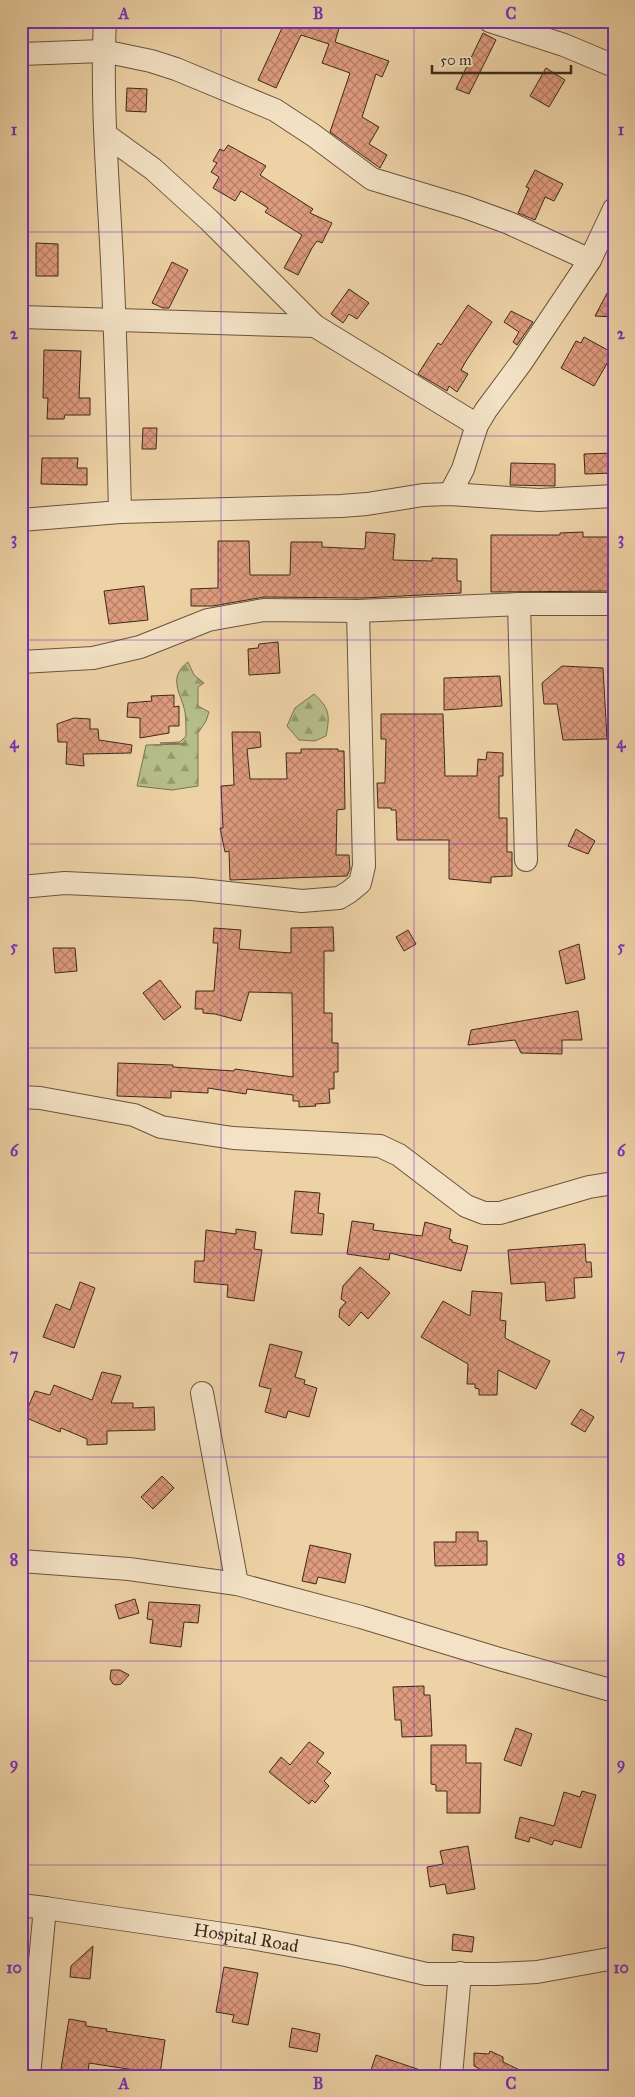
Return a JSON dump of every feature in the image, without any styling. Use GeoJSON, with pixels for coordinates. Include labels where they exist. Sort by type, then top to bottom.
{"type":"FeatureCollection","features":[{"type":"Feature","properties":{"kind":"street"},"geometry":{"type":"LineString","coordinates":[[105,21],[103,51],[115,320],[120,512]]}},
{"type":"Feature","properties":{"kind":"street"},"geometry":{"type":"LineString","coordinates":[[490,21],[564,45],[614,66]]}},
{"type":"Feature","properties":{"kind":"street"},"geometry":{"type":"LineString","coordinates":[[21,54],[103,51],[151,61],[176,69],[275,110],[313,135],[372,179],[465,207],[509,224],[590,260]]}},
{"type":"Feature","properties":{"kind":"street"},"geometry":{"type":"LineString","coordinates":[[106,135],[153,169],[195,207],[315,326],[478,425]]}},
{"type":"Feature","properties":{"kind":"street"},"geometry":{"type":"LineString","coordinates":[[450,494],[463,469],[478,425],[486,410],[537,340],[590,260],[614,209]]}},
{"type":"Feature","properties":{"kind":"street"},"geometry":{"type":"LineString","coordinates":[[21,317],[315,326]]}},
{"type":"Feature","properties":{"kind":"street"},"geometry":{"type":"LineString","coordinates":[[21,520],[120,512],[341,506],[423,495],[450,494],[539,500],[614,496]]}},
{"type":"Feature","properties":{"kind":"street"},"geometry":{"type":"LineString","coordinates":[[519,604],[526,860]]}},
{"type":"Feature","properties":{"kind":"street"},"geometry":{"type":"LineString","coordinates":[[21,662],[93,658],[140,647],[208,620],[264,610],[358,611],[519,604],[614,604]]}},
{"type":"Feature","properties":{"kind":"street"},"geometry":{"type":"LineString","coordinates":[[21,887],[65,883],[192,889],[302,901],[339,898],[360,883],[364,866],[358,611]]}},
{"type":"Feature","properties":{"kind":"street"},"geometry":{"type":"LineString","coordinates":[[21,1098],[40,1098],[134,1115],[161,1127],[233,1138],[380,1146],[399,1155],[466,1206],[484,1213],[500,1213],[589,1187],[614,1183]]}},
{"type":"Feature","properties":{"kind":"street"},"geometry":{"type":"LineString","coordinates":[[202,1393],[237,1584]]}},
{"type":"Feature","properties":{"kind":"street"},"geometry":{"type":"LineString","coordinates":[[21,1560],[129,1569],[237,1584],[361,1617],[614,1691]]}},
{"type":"Feature","properties":{"kind":"street","name":"Hospital Road"},"geometry":{"type":"LineString","coordinates":[[21,1905],[251,1938],[346,1955],[426,1974],[537,1972],[614,1958]]}},
{"type":"Feature","properties":{"kind":"street"},"geometry":{"type":"LineString","coordinates":[[29,2076],[27,2043],[45,1908]]}},
{"type":"Feature","properties":{"kind":"street"},"geometry":{"type":"LineString","coordinates":[[450,2076],[460,1973]]}},
{"type":"Feature","properties":{"kind":"green space"},"geometry":{"type":"Polygon","coordinates":[[[188,662],[194,675],[204,683],[198,687],[198,706],[209,712],[206,721],[198,733],[198,786],[172,790],[137,786],[146,745],[186,744],[160,743],[180,742],[186,736],[185,712],[177,680],[178,674],[188,662]]]}},
{"type":"Feature","properties":{"kind":"green space"},"geometry":{"type":"Polygon","coordinates":[[[314,694],[328,713],[326,736],[315,741],[299,740],[287,726],[295,708],[314,694]]]}},
{"type":"Feature","properties":{"kind":"building"},"geometry":{"type":"Polygon","coordinates":[[[270,21],[341,21],[335,42],[389,61],[382,77],[376,74],[362,117],[379,127],[369,144],[387,155],[380,168],[330,132],[350,73],[322,63],[329,44],[301,35],[276,88],[258,80],[282,28],[269,24],[270,21]]]}},
{"type":"Feature","properties":{"kind":"building"},"geometry":{"type":"Polygon","coordinates":[[[483,33],[496,40],[469,94],[456,89],[483,33]]]}},
{"type":"Feature","properties":{"kind":"building"},"geometry":{"type":"Polygon","coordinates":[[[546,68],[565,80],[549,107],[530,96],[546,68]]]}},
{"type":"Feature","properties":{"kind":"building"},"geometry":{"type":"Polygon","coordinates":[[[127,88],[147,89],[146,112],[126,111],[127,88]]]}},
{"type":"Feature","properties":{"kind":"building"},"geometry":{"type":"Polygon","coordinates":[[[228,145],[266,166],[260,175],[313,209],[310,213],[332,223],[322,243],[317,241],[312,248],[298,275],[284,268],[302,235],[265,212],[268,208],[241,191],[235,201],[213,188],[219,177],[211,172],[217,163],[213,161],[220,149],[224,151],[228,145]]]}},
{"type":"Feature","properties":{"kind":"building"},"geometry":{"type":"Polygon","coordinates":[[[535,170],[563,184],[554,201],[545,197],[535,220],[518,213],[529,188],[526,187],[535,170]]]}},
{"type":"Feature","properties":{"kind":"building"},"geometry":{"type":"Polygon","coordinates":[[[36,243],[58,244],[58,276],[36,276],[36,243]]]}},
{"type":"Feature","properties":{"kind":"building"},"geometry":{"type":"Polygon","coordinates":[[[172,262],[188,270],[169,308],[163,308],[152,303],[172,262]]]}},
{"type":"Feature","properties":{"kind":"building"},"geometry":{"type":"Polygon","coordinates":[[[614,280],[614,317],[595,316],[614,280]]]}},
{"type":"Feature","properties":{"kind":"building"},"geometry":{"type":"Polygon","coordinates":[[[349,289],[369,303],[357,319],[349,314],[343,323],[331,314],[349,289]]]}},
{"type":"Feature","properties":{"kind":"building"},"geometry":{"type":"Polygon","coordinates":[[[468,305],[492,322],[461,370],[468,374],[457,392],[449,386],[447,391],[418,374],[438,343],[441,345],[468,305]]]}},
{"type":"Feature","properties":{"kind":"building"},"geometry":{"type":"Polygon","coordinates":[[[511,311],[533,322],[517,345],[513,342],[519,332],[504,322],[511,311]]]}},
{"type":"Feature","properties":{"kind":"building"},"geometry":{"type":"Polygon","coordinates":[[[584,337],[613,353],[594,386],[561,368],[576,341],[581,343],[584,337]]]}},
{"type":"Feature","properties":{"kind":"building"},"geometry":{"type":"Polygon","coordinates":[[[44,350],[81,351],[79,398],[90,398],[90,415],[65,415],[64,419],[47,419],[48,398],[43,398],[44,350]]]}},
{"type":"Feature","properties":{"kind":"building"},"geometry":{"type":"Polygon","coordinates":[[[143,428],[157,428],[156,449],[142,449],[143,428]]]}},
{"type":"Feature","properties":{"kind":"building"},"geometry":{"type":"Polygon","coordinates":[[[614,453],[614,473],[585,474],[584,454],[614,453]]]}},
{"type":"Feature","properties":{"kind":"building"},"geometry":{"type":"Polygon","coordinates":[[[42,458],[78,458],[77,468],[87,468],[87,485],[41,484],[42,458]]]}},
{"type":"Feature","properties":{"kind":"building"},"geometry":{"type":"Polygon","coordinates":[[[511,463],[555,464],[555,486],[510,485],[511,463]]]}},
{"type":"Feature","properties":{"kind":"building"},"geometry":{"type":"Polygon","coordinates":[[[366,532],[395,534],[393,560],[432,561],[432,558],[457,559],[457,581],[461,581],[461,593],[362,598],[264,597],[213,606],[191,606],[191,589],[218,588],[218,541],[249,541],[250,575],[290,575],[291,542],[322,542],[322,547],[364,549],[366,532]]]}},
{"type":"Feature","properties":{"kind":"building"},"geometry":{"type":"Polygon","coordinates":[[[583,532],[583,537],[614,537],[614,591],[491,592],[491,535],[560,535],[560,533],[583,532]]]}},
{"type":"Feature","properties":{"kind":"building"},"geometry":{"type":"Polygon","coordinates":[[[144,586],[148,620],[109,624],[104,591],[144,586]]]}},
{"type":"Feature","properties":{"kind":"building"},"geometry":{"type":"Polygon","coordinates":[[[278,642],[280,673],[249,675],[248,649],[258,648],[259,644],[278,642]]]}},
{"type":"Feature","properties":{"kind":"building"},"geometry":{"type":"Polygon","coordinates":[[[562,666],[603,668],[607,739],[563,740],[557,704],[544,704],[542,683],[562,666]]]}},
{"type":"Feature","properties":{"kind":"building"},"geometry":{"type":"Polygon","coordinates":[[[500,676],[502,706],[444,710],[444,678],[500,676]]]}},
{"type":"Feature","properties":{"kind":"building"},"geometry":{"type":"Polygon","coordinates":[[[174,695],[174,707],[179,706],[179,726],[169,726],[169,733],[140,738],[140,718],[127,717],[128,703],[152,701],[151,696],[174,695]]]}},
{"type":"Feature","properties":{"kind":"building"},"geometry":{"type":"Polygon","coordinates":[[[381,714],[443,714],[445,776],[477,776],[478,759],[486,760],[487,752],[503,753],[503,776],[499,776],[499,818],[507,818],[507,852],[512,852],[512,876],[491,877],[491,883],[449,879],[449,840],[397,840],[396,810],[378,808],[377,783],[385,783],[386,739],[381,739],[381,714]]]}},
{"type":"Feature","properties":{"kind":"building"},"geometry":{"type":"Polygon","coordinates":[[[74,718],[90,719],[90,729],[98,729],[99,740],[132,745],[131,753],[83,754],[84,766],[66,764],[67,742],[58,742],[57,724],[74,718]]]}},
{"type":"Feature","properties":{"kind":"building"},"geometry":{"type":"Polygon","coordinates":[[[232,732],[260,732],[261,747],[247,749],[250,779],[287,779],[286,753],[301,753],[301,749],[338,749],[338,751],[344,751],[345,809],[337,810],[336,855],[349,855],[350,869],[347,876],[230,880],[229,851],[225,852],[220,828],[223,828],[221,786],[234,785],[232,732]]]}},
{"type":"Feature","properties":{"kind":"building"},"geometry":{"type":"Polygon","coordinates":[[[576,829],[595,841],[588,854],[568,846],[576,829]]]}},
{"type":"Feature","properties":{"kind":"building"},"geometry":{"type":"Polygon","coordinates":[[[333,927],[334,951],[324,951],[324,1013],[332,1013],[332,1043],[338,1043],[338,1072],[334,1072],[334,1089],[329,1089],[330,1103],[299,1107],[299,1101],[293,1101],[293,1095],[247,1089],[246,1094],[208,1088],[208,1093],[171,1091],[171,1098],[117,1096],[118,1063],[173,1065],[173,1067],[234,1071],[235,1069],[293,1077],[292,993],[249,992],[241,1021],[203,1013],[203,1009],[195,1009],[196,991],[214,991],[218,943],[213,943],[214,928],[241,930],[239,949],[291,953],[291,928],[333,927]]]}},
{"type":"Feature","properties":{"kind":"building"},"geometry":{"type":"Polygon","coordinates":[[[408,930],[416,944],[404,951],[396,937],[408,930]]]}},
{"type":"Feature","properties":{"kind":"building"},"geometry":{"type":"Polygon","coordinates":[[[579,944],[585,979],[566,984],[559,951],[579,944]]]}},
{"type":"Feature","properties":{"kind":"building"},"geometry":{"type":"Polygon","coordinates":[[[53,948],[75,948],[77,971],[55,973],[53,948]]]}},
{"type":"Feature","properties":{"kind":"building"},"geometry":{"type":"Polygon","coordinates":[[[160,980],[181,1007],[164,1020],[143,993],[160,980]]]}},
{"type":"Feature","properties":{"kind":"building"},"geometry":{"type":"Polygon","coordinates":[[[578,1011],[582,1040],[562,1040],[562,1054],[521,1053],[515,1040],[468,1045],[471,1030],[578,1011]]]}},
{"type":"Feature","properties":{"kind":"building"},"geometry":{"type":"Polygon","coordinates":[[[295,1191],[320,1193],[318,1213],[324,1214],[322,1235],[291,1233],[295,1191]]]}},
{"type":"Feature","properties":{"kind":"building"},"geometry":{"type":"Polygon","coordinates":[[[352,1221],[374,1224],[373,1230],[422,1236],[425,1222],[451,1229],[449,1239],[452,1242],[468,1246],[461,1271],[390,1253],[389,1260],[347,1254],[352,1221]]]}},
{"type":"Feature","properties":{"kind":"building"},"geometry":{"type":"Polygon","coordinates":[[[236,1229],[256,1232],[254,1249],[262,1250],[254,1301],[227,1297],[228,1285],[194,1282],[195,1261],[204,1261],[206,1230],[236,1234],[236,1229]]]}},
{"type":"Feature","properties":{"kind":"building"},"geometry":{"type":"Polygon","coordinates":[[[585,1244],[586,1262],[591,1262],[592,1277],[574,1278],[575,1298],[546,1301],[545,1282],[511,1284],[508,1250],[585,1244]]]}},
{"type":"Feature","properties":{"kind":"building"},"geometry":{"type":"Polygon","coordinates":[[[360,1267],[390,1293],[368,1319],[361,1312],[349,1326],[339,1317],[340,1309],[346,1302],[341,1299],[343,1286],[360,1267]]]}},
{"type":"Feature","properties":{"kind":"building"},"geometry":{"type":"Polygon","coordinates":[[[80,1282],[95,1288],[74,1348],[43,1337],[56,1304],[70,1310],[80,1282]]]}},
{"type":"Feature","properties":{"kind":"building"},"geometry":{"type":"Polygon","coordinates":[[[472,1291],[502,1293],[500,1320],[506,1321],[505,1338],[550,1361],[536,1389],[498,1370],[497,1395],[479,1395],[479,1389],[475,1388],[475,1384],[467,1384],[468,1364],[421,1337],[443,1301],[470,1316],[472,1291]]]}},
{"type":"Feature","properties":{"kind":"building"},"geometry":{"type":"Polygon","coordinates":[[[270,1344],[302,1352],[295,1377],[305,1380],[304,1384],[317,1388],[309,1417],[288,1411],[286,1418],[265,1412],[271,1389],[259,1386],[270,1344]]]}},
{"type":"Feature","properties":{"kind":"building"},"geometry":{"type":"Polygon","coordinates":[[[102,1372],[121,1376],[111,1403],[133,1403],[133,1408],[154,1407],[155,1430],[107,1431],[107,1444],[87,1445],[87,1439],[61,1428],[60,1432],[24,1417],[35,1391],[50,1395],[54,1385],[92,1400],[102,1372]]]}},
{"type":"Feature","properties":{"kind":"building"},"geometry":{"type":"Polygon","coordinates":[[[581,1409],[594,1417],[585,1432],[571,1424],[581,1409]]]}},
{"type":"Feature","properties":{"kind":"building"},"geometry":{"type":"Polygon","coordinates":[[[162,1476],[174,1488],[153,1509],[141,1497],[162,1476]]]}},
{"type":"Feature","properties":{"kind":"building"},"geometry":{"type":"Polygon","coordinates":[[[456,1532],[478,1532],[478,1541],[487,1541],[487,1565],[435,1566],[434,1542],[456,1542],[456,1532]]]}},
{"type":"Feature","properties":{"kind":"building"},"geometry":{"type":"Polygon","coordinates":[[[310,1545],[351,1554],[345,1583],[318,1577],[316,1584],[302,1581],[310,1545]]]}},
{"type":"Feature","properties":{"kind":"building"},"geometry":{"type":"Polygon","coordinates":[[[135,1599],[139,1613],[119,1619],[115,1605],[135,1599]]]}},
{"type":"Feature","properties":{"kind":"building"},"geometry":{"type":"Polygon","coordinates":[[[149,1602],[200,1605],[198,1623],[184,1622],[181,1647],[150,1643],[153,1620],[147,1619],[149,1602]]]}},
{"type":"Feature","properties":{"kind":"building"},"geometry":{"type":"Polygon","coordinates":[[[111,1670],[120,1670],[129,1675],[121,1684],[116,1685],[110,1679],[111,1670]]]}},
{"type":"Feature","properties":{"kind":"building"},"geometry":{"type":"Polygon","coordinates":[[[424,1686],[424,1695],[430,1695],[432,1736],[402,1737],[401,1720],[395,1720],[393,1687],[424,1686]]]}},
{"type":"Feature","properties":{"kind":"building"},"geometry":{"type":"Polygon","coordinates":[[[516,1728],[532,1734],[521,1766],[504,1760],[516,1728]]]}},
{"type":"Feature","properties":{"kind":"building"},"geometry":{"type":"Polygon","coordinates":[[[309,1742],[324,1753],[317,1762],[331,1773],[324,1781],[329,1786],[315,1803],[312,1800],[309,1804],[269,1772],[281,1757],[290,1765],[309,1742]]]}},
{"type":"Feature","properties":{"kind":"building"},"geometry":{"type":"Polygon","coordinates":[[[431,1745],[466,1745],[466,1763],[481,1763],[480,1813],[447,1813],[447,1791],[436,1791],[436,1785],[431,1784],[431,1745]]]}},
{"type":"Feature","properties":{"kind":"building"},"geometry":{"type":"Polygon","coordinates":[[[582,1791],[596,1795],[581,1848],[554,1840],[552,1845],[530,1837],[529,1842],[515,1838],[520,1817],[554,1826],[564,1792],[580,1797],[582,1791]]]}},
{"type":"Feature","properties":{"kind":"building"},"geometry":{"type":"Polygon","coordinates":[[[468,1846],[475,1889],[447,1894],[445,1884],[430,1887],[427,1867],[443,1864],[440,1851],[468,1846]]]}},
{"type":"Feature","properties":{"kind":"building"},"geometry":{"type":"Polygon","coordinates":[[[453,1934],[474,1937],[472,1952],[452,1950],[453,1934]]]}},
{"type":"Feature","properties":{"kind":"building"},"geometry":{"type":"Polygon","coordinates":[[[93,1946],[90,1979],[70,1977],[71,1966],[93,1946]]]}},
{"type":"Feature","properties":{"kind":"building"},"geometry":{"type":"Polygon","coordinates":[[[224,1967],[258,1973],[248,2025],[232,2022],[234,2015],[216,2012],[224,1967]]]}},
{"type":"Feature","properties":{"kind":"building"},"geometry":{"type":"Polygon","coordinates":[[[69,2019],[86,2022],[86,2026],[107,2029],[106,2031],[165,2040],[160,2074],[89,2063],[88,2073],[61,2069],[69,2019]]]}},
{"type":"Feature","properties":{"kind":"building"},"geometry":{"type":"Polygon","coordinates":[[[292,2028],[320,2034],[317,2052],[289,2047],[292,2028]]]}},
{"type":"Feature","properties":{"kind":"building"},"geometry":{"type":"Polygon","coordinates":[[[490,2051],[503,2057],[503,2062],[532,2076],[493,2076],[474,2066],[474,2053],[489,2054],[490,2051]]]}},
{"type":"Feature","properties":{"kind":"building"},"geometry":{"type":"Polygon","coordinates":[[[376,2055],[429,2073],[429,2076],[369,2076],[376,2055]]]}}]}
